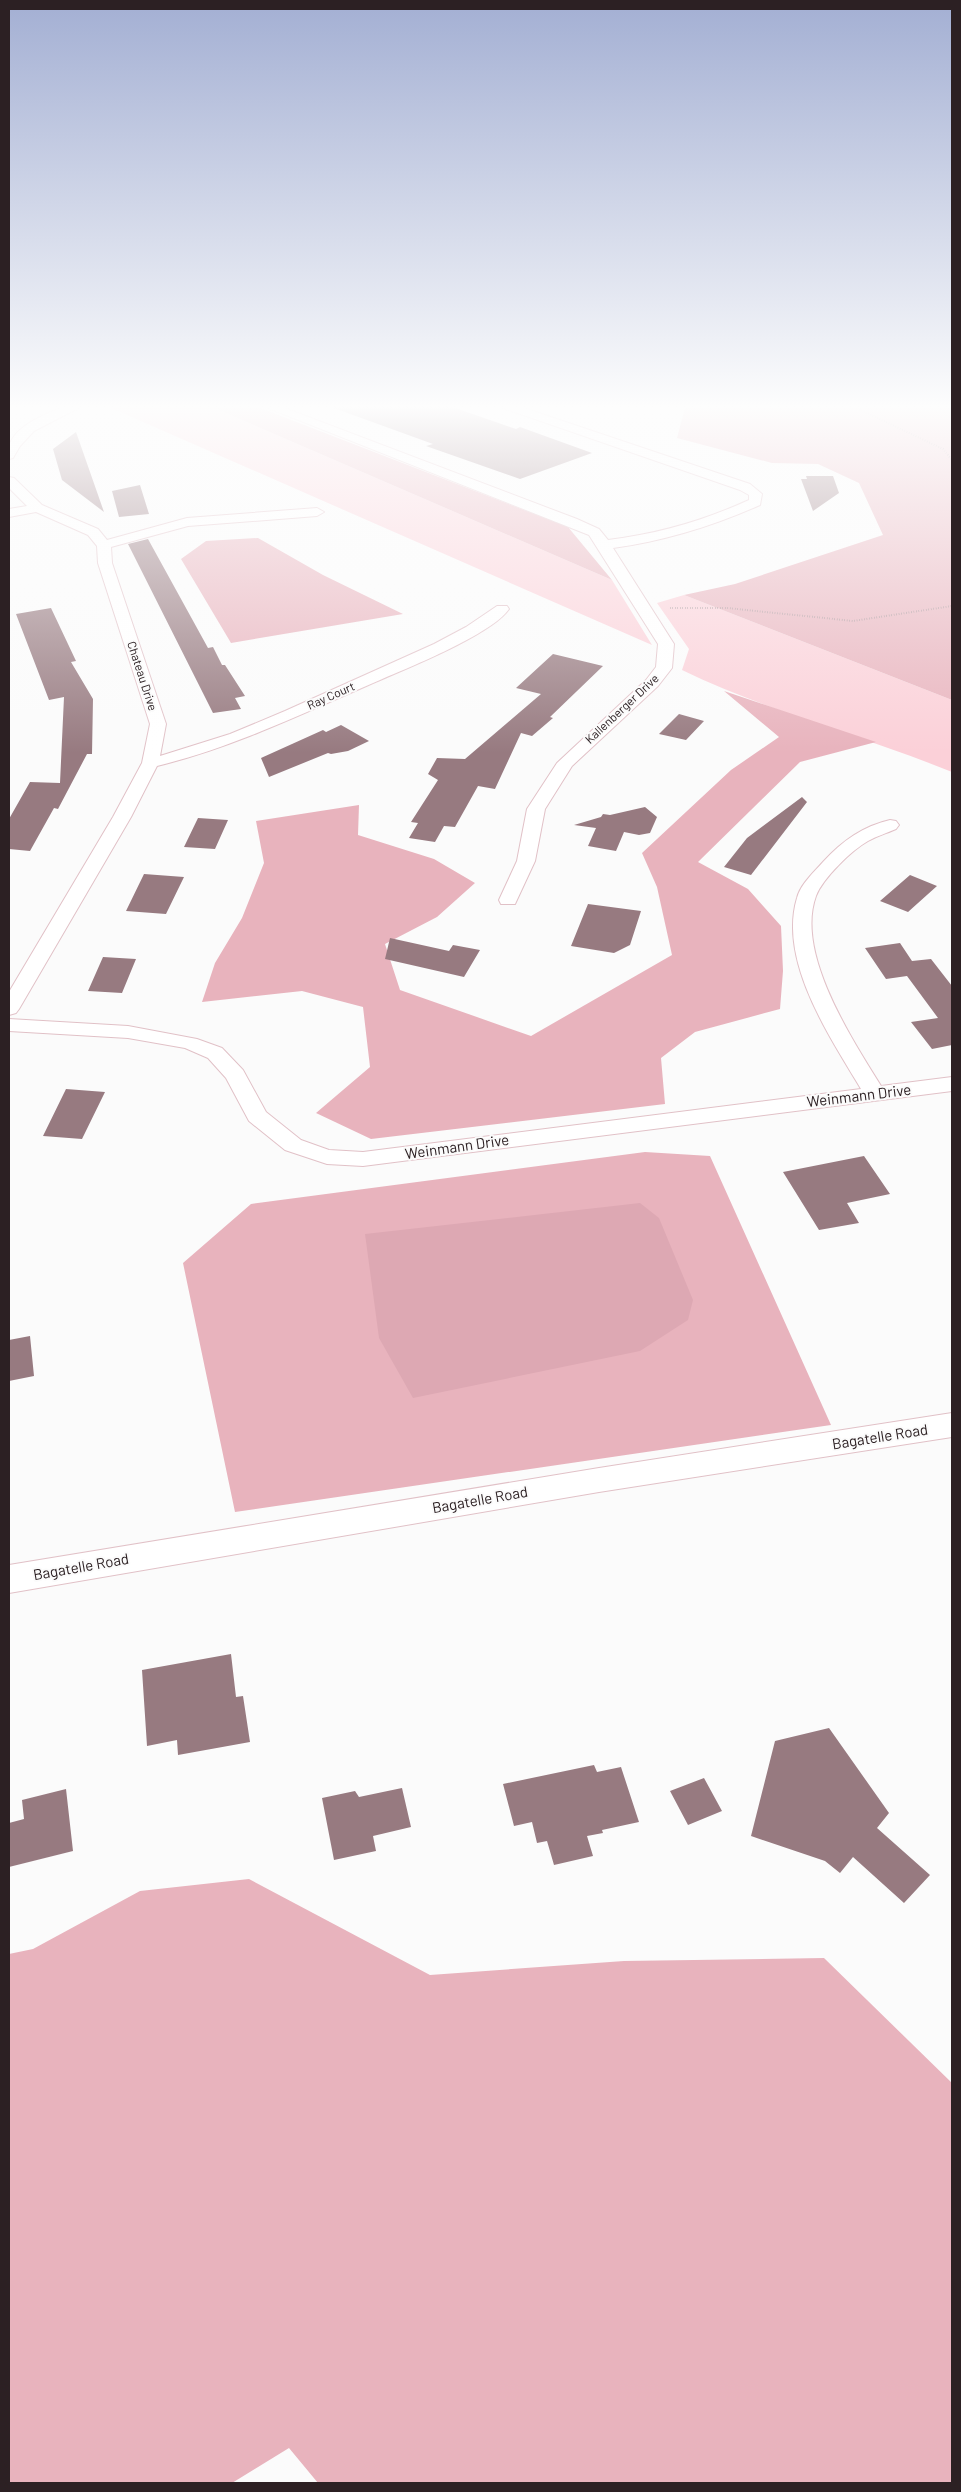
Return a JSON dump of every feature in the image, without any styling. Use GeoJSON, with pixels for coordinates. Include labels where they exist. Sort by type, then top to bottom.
{"type":"FeatureCollection","features":[{"type":"Feature","properties":{"kind":"street"},"geometry":{"type":"LineString","coordinates":[[66,520],[93,532],[104,545],[187,522],[209,520]]}},
{"type":"Feature","properties":{"kind":"street","name":"Kallenberger Drive"},"geometry":{"type":"LineString","coordinates":[[508,900],[526,861],[536,809],[565,763],[652,683],[664,668],[666,644],[604,545],[594,532],[568,520]]}},
{"type":"Feature","properties":{"kind":"street"},"geometry":{"type":"LineString","coordinates":[[604,545],[645,540],[707,520]]}},
{"type":"Feature","properties":{"kind":"street","name":"Chateau Drive"},"geometry":{"type":"LineString","coordinates":[[9,1008],[122,817],[150,763],[158,724],[105,563],[104,545]]}},
{"type":"Feature","properties":{"kind":"street","name":"Ray Court"},"geometry":{"type":"LineString","coordinates":[[150,763],[182,756],[231,740],[355,686],[458,639],[480,627],[502,609]]}},
{"type":"Feature","properties":{"kind":"street"},"geometry":{"type":"LineString","coordinates":[[875,1095],[825,1007],[810,967],[801,928],[806,897],[830,866],[856,840],[890,824]]}},
{"type":"Feature","properties":{"kind":"street","name":"Weinmann Drive"},"geometry":{"type":"LineString","coordinates":[[9,1025],[128,1032],[190,1043],[214,1053],[235,1074],[257,1116],[293,1145],[327,1156],[345,1158],[363,1159],[952,1084]]}},
{"type":"Feature","properties":{"kind":"street","name":"Bagatelle Road"},"geometry":{"type":"LineString","coordinates":[[9,1579],[599,1480],[952,1425]]}},
{"type":"Feature","properties":{"kind":"path"},"geometry":{"type":"LineString","coordinates":[[642,607],[727,608],[853,621],[952,606]]}},
{"type":"Feature","properties":{"kind":"shaded area"},"geometry":{"type":"Polygon","coordinates":[[[367,520],[474,520],[612,580],[652,645],[367,520]]]}},
{"type":"Feature","properties":{"kind":"shaded area"},"geometry":{"type":"Polygon","coordinates":[[[474,520],[551,520],[568,527],[612,580],[474,520]]]}},
{"type":"Feature","properties":{"kind":"shaded area"},"geometry":{"type":"Polygon","coordinates":[[[876,520],[952,520],[952,700],[684,595],[735,584],[883,535],[876,520]]]}},
{"type":"Feature","properties":{"kind":"shaded area"},"geometry":{"type":"Polygon","coordinates":[[[258,538],[323,575],[403,614],[231,643],[181,559],[206,541],[258,538]]]}},
{"type":"Feature","properties":{"kind":"shaded area"},"geometry":{"type":"Polygon","coordinates":[[[684,595],[952,700],[952,772],[748,699],[682,670],[689,649],[657,603],[684,595]]]}},
{"type":"Feature","properties":{"kind":"shaded area"},"geometry":{"type":"Polygon","coordinates":[[[724,691],[876,742],[800,762],[698,862],[748,889],[781,926],[783,971],[780,1009],[695,1032],[661,1058],[665,1104],[371,1139],[316,1113],[370,1067],[363,1007],[302,991],[202,1002],[215,963],[242,918],[264,863],[256,821],[359,805],[358,835],[434,859],[475,883],[437,917],[385,944],[400,990],[531,1036],[672,955],[657,887],[642,853],[731,770],[779,737],[724,691]]]}},
{"type":"Feature","properties":{"kind":"shaded area"},"geometry":{"type":"Polygon","coordinates":[[[645,1152],[710,1156],[831,1425],[235,1512],[183,1263],[251,1204],[645,1152]]]}},
{"type":"Feature","properties":{"kind":"shaded area"},"geometry":{"type":"Polygon","coordinates":[[[640,1203],[659,1218],[693,1300],[688,1320],[640,1351],[413,1398],[379,1338],[365,1234],[640,1203]]]}},
{"type":"Feature","properties":{"kind":"shaded area"},"geometry":{"type":"Polygon","coordinates":[[[249,1879],[430,1975],[624,1961],[824,1958],[952,2083],[952,2483],[318,2483],[289,2448],[232,2483],[9,2483],[9,1954],[33,1949],[140,1891],[249,1879]]]}},
{"type":"Feature","properties":{"kind":"building"},"geometry":{"type":"Polygon","coordinates":[[[148,539],[208,648],[213,647],[222,665],[225,665],[245,696],[235,698],[241,709],[213,713],[128,544],[148,539]]]}},
{"type":"Feature","properties":{"kind":"building"},"geometry":{"type":"Polygon","coordinates":[[[51,608],[76,661],[71,662],[93,699],[92,754],[87,754],[58,809],[54,808],[30,851],[9,849],[9,819],[30,782],[60,783],[64,697],[49,700],[16,614],[51,608]]]}},
{"type":"Feature","properties":{"kind":"building"},"geometry":{"type":"Polygon","coordinates":[[[553,654],[603,666],[550,717],[553,718],[532,736],[521,733],[495,789],[478,786],[455,827],[444,826],[435,842],[409,838],[418,823],[411,822],[438,780],[428,774],[437,758],[465,759],[541,694],[516,688],[553,654]]]}},
{"type":"Feature","properties":{"kind":"building"},"geometry":{"type":"Polygon","coordinates":[[[679,714],[704,721],[686,740],[659,734],[679,714]]]}},
{"type":"Feature","properties":{"kind":"building"},"geometry":{"type":"Polygon","coordinates":[[[341,725],[369,741],[348,751],[328,753],[269,777],[261,758],[323,730],[326,732],[341,725]]]}},
{"type":"Feature","properties":{"kind":"building"},"geometry":{"type":"Polygon","coordinates":[[[802,797],[807,802],[751,875],[724,867],[747,838],[802,797]]]}},
{"type":"Feature","properties":{"kind":"building"},"geometry":{"type":"Polygon","coordinates":[[[645,807],[657,817],[650,833],[639,835],[624,832],[616,851],[588,846],[596,828],[574,825],[601,817],[603,814],[610,815],[645,807]]]}},
{"type":"Feature","properties":{"kind":"building"},"geometry":{"type":"Polygon","coordinates":[[[198,818],[228,820],[215,849],[184,847],[198,818]]]}},
{"type":"Feature","properties":{"kind":"building"},"geometry":{"type":"Polygon","coordinates":[[[144,874],[184,877],[166,914],[126,911],[144,874]]]}},
{"type":"Feature","properties":{"kind":"building"},"geometry":{"type":"Polygon","coordinates":[[[910,875],[937,886],[908,912],[880,901],[910,875]]]}},
{"type":"Feature","properties":{"kind":"building"},"geometry":{"type":"Polygon","coordinates":[[[588,904],[641,911],[630,945],[614,953],[571,946],[588,904]]]}},
{"type":"Feature","properties":{"kind":"building"},"geometry":{"type":"Polygon","coordinates":[[[390,938],[449,951],[453,945],[480,950],[464,977],[385,959],[390,938]]]}},
{"type":"Feature","properties":{"kind":"building"},"geometry":{"type":"Polygon","coordinates":[[[900,943],[912,961],[931,959],[952,986],[952,1045],[932,1049],[911,1022],[938,1018],[907,976],[886,979],[865,948],[900,943]]]}},
{"type":"Feature","properties":{"kind":"building"},"geometry":{"type":"Polygon","coordinates":[[[103,957],[136,959],[122,993],[88,991],[103,957]]]}},
{"type":"Feature","properties":{"kind":"building"},"geometry":{"type":"Polygon","coordinates":[[[66,1089],[105,1092],[82,1139],[43,1136],[66,1089]]]}},
{"type":"Feature","properties":{"kind":"building"},"geometry":{"type":"Polygon","coordinates":[[[864,1156],[890,1194],[847,1203],[859,1223],[819,1230],[783,1172],[864,1156]]]}},
{"type":"Feature","properties":{"kind":"building"},"geometry":{"type":"Polygon","coordinates":[[[30,1336],[34,1376],[9,1381],[9,1340],[30,1336]]]}},
{"type":"Feature","properties":{"kind":"building"},"geometry":{"type":"Polygon","coordinates":[[[231,1654],[236,1697],[243,1696],[250,1742],[178,1755],[177,1740],[147,1746],[142,1670],[231,1654]]]}},
{"type":"Feature","properties":{"kind":"building"},"geometry":{"type":"Polygon","coordinates":[[[829,1728],[889,1813],[877,1828],[930,1875],[904,1903],[853,1857],[840,1873],[825,1861],[751,1836],[775,1741],[829,1728]]]}},
{"type":"Feature","properties":{"kind":"building"},"geometry":{"type":"Polygon","coordinates":[[[594,1765],[597,1772],[621,1767],[639,1822],[602,1830],[603,1833],[587,1836],[593,1856],[554,1865],[547,1841],[537,1843],[532,1822],[514,1826],[503,1784],[594,1765]]]}},
{"type":"Feature","properties":{"kind":"building"},"geometry":{"type":"Polygon","coordinates":[[[704,1778],[722,1811],[688,1825],[670,1791],[704,1778]]]}},
{"type":"Feature","properties":{"kind":"building"},"geometry":{"type":"Polygon","coordinates":[[[402,1788],[411,1827],[373,1836],[376,1851],[334,1860],[322,1798],[355,1791],[359,1797],[402,1788]]]}},
{"type":"Feature","properties":{"kind":"building"},"geometry":{"type":"Polygon","coordinates":[[[66,1789],[73,1851],[9,1867],[9,1823],[24,1819],[22,1800],[66,1789]]]}}]}
